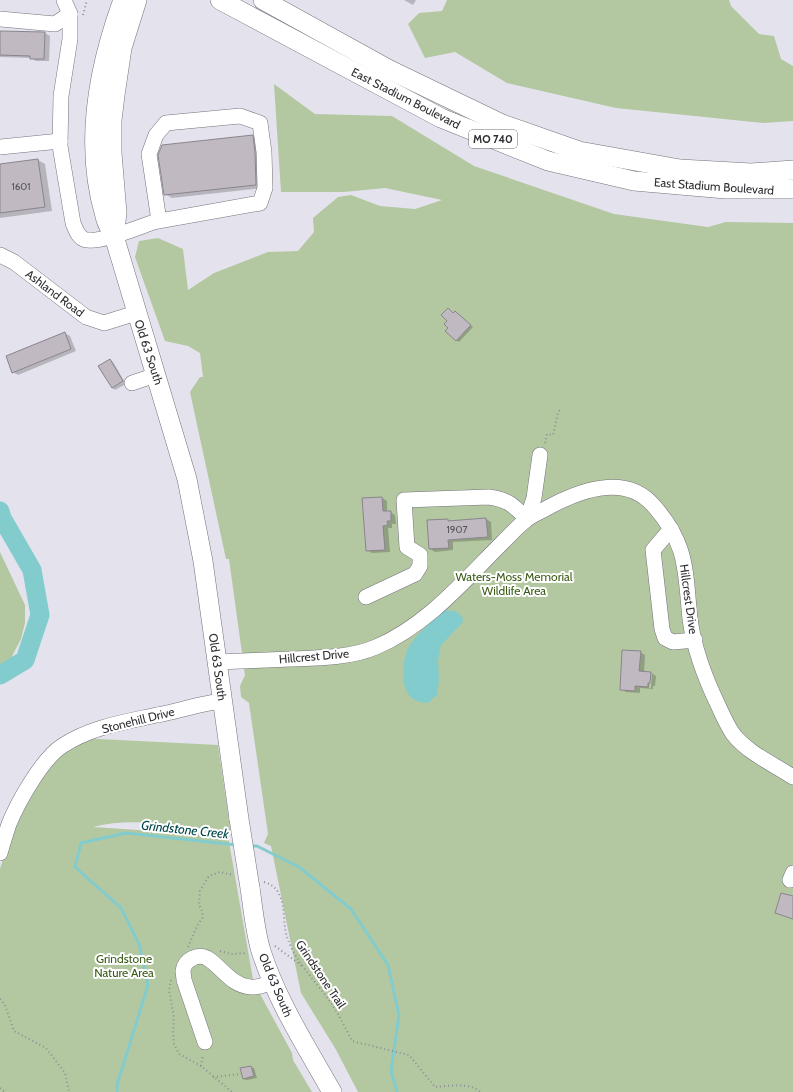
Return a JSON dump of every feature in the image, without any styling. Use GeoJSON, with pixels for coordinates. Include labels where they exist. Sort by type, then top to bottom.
{"type":"FeatureCollection","features":[{"type":"Feature","properties":{"kind":"main road"},"geometry":{"type":"LineString","coordinates":[[131,5],[152,0]]}},
{"type":"Feature","properties":{"kind":"main road","name":"East Stadium Boulevard"},"geometry":{"type":"LineString","coordinates":[[220,0],[441,118],[548,161],[634,181],[726,189],[793,189]]}},
{"type":"Feature","properties":{"kind":"main road","name":"East Stadium Boulevard"},"geometry":{"type":"LineString","coordinates":[[263,0],[388,69],[495,120],[579,151],[680,169],[751,173],[793,170]]}},
{"type":"Feature","properties":{"kind":"main road","name":"Old 63 South"},"geometry":{"type":"LineString","coordinates":[[131,5],[122,48],[112,120],[112,153],[117,213],[114,236],[187,478],[203,561],[239,819],[261,950],[272,982],[285,1009],[332,1092]]}},
{"type":"Feature","properties":{"kind":"street"},"geometry":{"type":"LineString","coordinates":[[64,0],[70,14],[70,39],[61,96],[60,141],[73,223],[77,234],[86,240],[95,240],[114,236],[159,221],[260,203],[265,188],[264,152],[260,123],[240,116],[166,123],[156,135],[149,154],[159,221]]}},
{"type":"Feature","properties":{"kind":"street"},"geometry":{"type":"LineString","coordinates":[[0,19],[55,24],[70,14]]}},
{"type":"Feature","properties":{"kind":"street"},"geometry":{"type":"LineString","coordinates":[[0,147],[60,141]]}},
{"type":"Feature","properties":{"kind":"street","name":"Ashland Road"},"geometry":{"type":"LineString","coordinates":[[0,255],[14,262],[86,317],[104,323],[136,313]]}},
{"type":"Feature","properties":{"kind":"street"},"geometry":{"type":"LineString","coordinates":[[132,383],[156,375]]}},
{"type":"Feature","properties":{"kind":"street"},"geometry":{"type":"LineString","coordinates":[[366,597],[415,574],[420,566],[420,555],[407,547],[404,500],[489,497],[503,499],[514,505],[527,519],[534,498],[540,455]]}},
{"type":"Feature","properties":{"kind":"street","name":"Hillcrest Drive"},"geometry":{"type":"LineString","coordinates":[[217,662],[318,658],[344,655],[375,647],[409,630],[444,600],[527,519],[554,504],[579,493],[598,488],[615,487],[632,490],[648,499],[661,514],[675,535],[684,560],[690,621],[698,657],[708,685],[724,717],[734,734],[754,753],[793,777]]}},
{"type":"Feature","properties":{"kind":"street"},"geometry":{"type":"LineString","coordinates":[[671,529],[653,550],[662,629],[665,638],[673,642],[694,640]]}},
{"type":"Feature","properties":{"kind":"street","name":"Stonehill Drive"},"geometry":{"type":"LineString","coordinates":[[0,853],[10,823],[31,783],[46,760],[61,746],[80,736],[116,723],[223,701]]}},
{"type":"Feature","properties":{"kind":"street"},"geometry":{"type":"LineString","coordinates":[[205,1042],[184,980],[183,970],[186,963],[190,959],[205,957],[236,982],[251,987],[272,982]]}},
{"type":"Feature","properties":{"kind":"path"},"geometry":{"type":"LineString","coordinates":[[540,455],[545,449],[547,434],[553,435],[558,413],[561,408]]}},
{"type":"Feature","properties":{"kind":"path","name":"Grindstone Trail"},"geometry":{"type":"LineString","coordinates":[[187,948],[190,944],[196,926],[203,917],[200,905],[200,891],[209,876],[220,872],[249,882],[272,884],[277,890],[283,905],[287,936],[293,952],[333,1005],[352,1041],[409,1055],[435,1087],[461,1085],[480,1092]]}},
{"type":"Feature","properties":{"kind":"path"},"geometry":{"type":"LineString","coordinates":[[172,978],[168,990],[174,1017],[174,1044],[179,1054],[201,1066],[232,1092]]}},
{"type":"Feature","properties":{"kind":"path"},"geometry":{"type":"LineString","coordinates":[[0,999],[4,1005],[14,1031],[46,1048],[66,1073],[69,1092]]}},
{"type":"Feature","properties":{"kind":"path"},"geometry":{"type":"LineString","coordinates":[[213,1077],[241,1074]]}},
{"type":"Feature","properties":{"kind":"path"},"geometry":{"type":"LineString","coordinates":[[0,1088],[5,1092]]}},
{"type":"Feature","properties":{"kind":"green space"},"geometry":{"type":"Polygon","coordinates":[[[447,0],[729,0],[731,6],[759,34],[774,36],[781,59],[793,66],[793,121],[763,123],[616,108],[507,83],[455,52],[425,58],[408,24],[419,13],[442,11],[447,0]]]}},
{"type":"Feature","properties":{"kind":"green space","name":"Waters-Moss Memorial Wildlife Area"},"geometry":{"type":"Polygon","coordinates":[[[274,84],[315,114],[392,116],[474,166],[614,214],[708,227],[726,222],[793,223],[793,1092],[358,1092],[335,1048],[301,993],[271,846],[264,843],[268,834],[249,703],[241,697],[240,686],[245,675],[229,559],[226,559],[190,392],[200,377],[203,377],[200,353],[188,346],[165,341],[135,257],[139,241],[158,238],[183,249],[188,290],[214,273],[268,252],[298,251],[314,232],[313,218],[338,197],[351,195],[380,206],[415,209],[442,200],[385,188],[344,192],[281,192],[274,84]]]}},
{"type":"Feature","properties":{"kind":"green space"},"geometry":{"type":"Polygon","coordinates":[[[0,552],[25,605],[25,623],[21,639],[9,662],[0,667],[0,552]]]}},
{"type":"Feature","properties":{"kind":"green space","name":"Grindstone Nature Area"},"geometry":{"type":"Polygon","coordinates":[[[80,738],[218,745],[231,834],[180,826],[127,822],[93,827],[228,836],[255,991],[259,992],[292,1053],[293,1060],[312,1092],[0,1092],[0,869],[20,807],[59,749],[80,738]]]}},
{"type":"Feature","properties":{"kind":"water"},"geometry":{"type":"Polygon","coordinates":[[[444,610],[455,611],[462,616],[463,622],[441,645],[438,661],[439,679],[437,695],[428,703],[418,701],[409,695],[404,684],[403,670],[405,656],[410,645],[417,636],[444,610]]]}},
{"type":"Feature","properties":{"kind":"building"},"geometry":{"type":"Polygon","coordinates":[[[0,31],[45,32],[44,59],[30,59],[30,56],[0,55],[0,31]]]}},
{"type":"Feature","properties":{"kind":"building"},"geometry":{"type":"Polygon","coordinates":[[[253,135],[256,185],[164,195],[158,155],[162,145],[253,135]]]}},
{"type":"Feature","properties":{"kind":"building"},"geometry":{"type":"Polygon","coordinates":[[[38,159],[45,207],[0,213],[0,164],[38,159]]]}},
{"type":"Feature","properties":{"kind":"building"},"geometry":{"type":"Polygon","coordinates":[[[448,308],[453,313],[455,311],[471,325],[456,341],[445,331],[448,328],[444,324],[447,321],[441,315],[448,308]]]}},
{"type":"Feature","properties":{"kind":"building"},"geometry":{"type":"Polygon","coordinates":[[[65,332],[71,349],[12,373],[6,356],[65,332]]]}},
{"type":"Feature","properties":{"kind":"building"},"geometry":{"type":"Polygon","coordinates":[[[110,359],[123,381],[112,388],[98,366],[110,359]]]}},
{"type":"Feature","properties":{"kind":"building"},"geometry":{"type":"Polygon","coordinates":[[[382,497],[383,511],[391,511],[391,521],[387,521],[388,525],[383,526],[385,550],[366,551],[362,498],[382,497]]]}},
{"type":"Feature","properties":{"kind":"building"},"geometry":{"type":"Polygon","coordinates":[[[486,518],[488,537],[448,540],[449,548],[429,549],[427,520],[448,519],[448,521],[486,518]]]}},
{"type":"Feature","properties":{"kind":"building"},"geometry":{"type":"Polygon","coordinates":[[[622,650],[641,651],[639,671],[651,672],[648,687],[635,686],[635,691],[620,690],[622,650]]]}},
{"type":"Feature","properties":{"kind":"building"},"geometry":{"type":"Polygon","coordinates":[[[781,893],[793,896],[793,919],[775,913],[781,893]]]}},
{"type":"Feature","properties":{"kind":"building"},"geometry":{"type":"Polygon","coordinates":[[[251,1066],[254,1076],[243,1079],[240,1068],[251,1066]]]}},
{"type":"Feature","properties":{"kind":"waterway"},"geometry":{"type":"LineString","coordinates":[[0,511],[2,518],[32,570],[40,615],[25,660],[0,675]]}},
{"type":"Feature","properties":{"kind":"waterway","name":"Grindstone Creek"},"geometry":{"type":"LineString","coordinates":[[117,1092],[117,1085],[148,985],[139,944],[121,908],[75,867],[81,843],[126,833],[237,845]]}},
{"type":"Feature","properties":{"kind":"waterway","name":"Grindstone Creek"},"geometry":{"type":"LineString","coordinates":[[249,846],[257,846],[299,867],[351,909],[388,965],[399,1015],[391,1071],[397,1092]]}}]}
